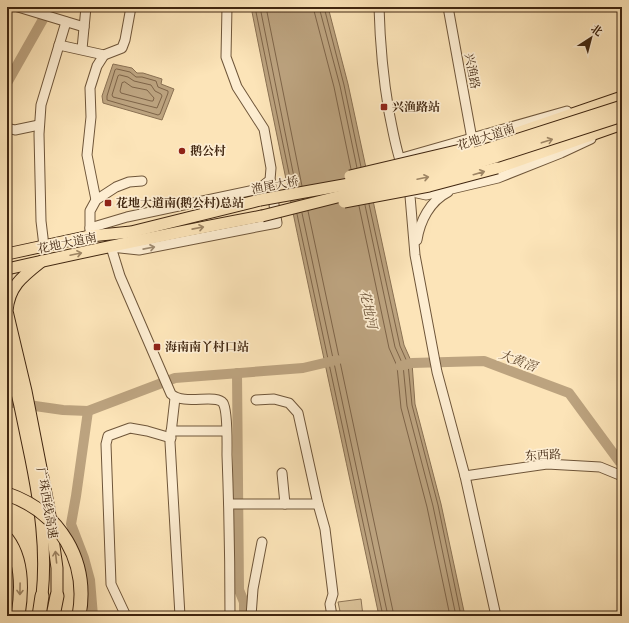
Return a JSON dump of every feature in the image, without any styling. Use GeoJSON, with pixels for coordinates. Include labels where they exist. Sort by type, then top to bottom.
{"type":"FeatureCollection","features":[{"type":"Feature","properties":{"kind":"highway"},"geometry":{"type":"LineString","coordinates":[[7,494],[42,512],[57,527],[66,540],[79,571],[81,593],[79,616]]}},
{"type":"Feature","properties":{"kind":"highway"},"geometry":{"type":"LineString","coordinates":[[7,539],[14,549],[19,571],[20,594],[18,616]]}},
{"type":"Feature","properties":{"kind":"highway","name":"广珠西线高速"},"geometry":{"type":"LineString","coordinates":[[39,616],[42,596]]}},
{"type":"Feature","properties":{"kind":"highway","name":"广珠西线高速"},"geometry":{"type":"LineString","coordinates":[[53,616],[56,596]]}},
{"type":"Feature","properties":{"kind":"main road","name":"花地大道南"},"geometry":{"type":"LineString","coordinates":[[600,104],[622,97]]}},
{"type":"Feature","properties":{"kind":"main road"},"geometry":{"type":"LineString","coordinates":[[260,200],[353,175],[447,155],[491,142],[600,104]]}},
{"type":"Feature","properties":{"kind":"main road","name":"花地大道南"},"geometry":{"type":"LineString","coordinates":[[356,188],[458,160],[622,106]]}},
{"type":"Feature","properties":{"kind":"main road","name":"花地大道南"},"geometry":{"type":"LineString","coordinates":[[356,188],[455,171],[622,116]]}},
{"type":"Feature","properties":{"kind":"main road"},"geometry":{"type":"LineString","coordinates":[[132,236],[262,216],[418,188],[497,168],[622,124]]}},
{"type":"Feature","properties":{"kind":"main road"},"geometry":{"type":"LineString","coordinates":[[262,216],[356,188]]}},
{"type":"Feature","properties":{"kind":"main road","name":"渔尾大桥"},"geometry":{"type":"LineString","coordinates":[[132,236],[260,200],[356,188]]}},
{"type":"Feature","properties":{"kind":"main road","name":"花地大道南"},"geometry":{"type":"LineString","coordinates":[[7,254],[42,246],[90,232],[132,236]]}},
{"type":"Feature","properties":{"kind":"main road","name":"花地大道南"},"geometry":{"type":"LineString","coordinates":[[7,269],[111,247],[132,236]]}},
{"type":"Feature","properties":{"kind":"main road"},"geometry":{"type":"LineString","coordinates":[[21,392],[7,311],[8,300],[12,290],[22,277],[42,261],[34,254],[42,246]]}},
{"type":"Feature","properties":{"kind":"main road"},"geometry":{"type":"LineString","coordinates":[[7,262],[19,259],[42,246]]}},
{"type":"Feature","properties":{"kind":"main road"},"geometry":{"type":"LineString","coordinates":[[7,351],[21,392]]}},
{"type":"Feature","properties":{"kind":"main road","name":"广珠西线高速"},"geometry":{"type":"LineString","coordinates":[[21,392],[54,536],[58,575],[56,596]]}},
{"type":"Feature","properties":{"kind":"main road","name":"广珠西线高速"},"geometry":{"type":"LineString","coordinates":[[27,418],[42,530],[44,564],[42,596]]}},
{"type":"Feature","properties":{"kind":"street"},"geometry":{"type":"LineString","coordinates":[[18,7],[84,27]]}},
{"type":"Feature","properties":{"kind":"street"},"geometry":{"type":"LineString","coordinates":[[82,50],[86,7]]}},
{"type":"Feature","properties":{"kind":"street"},"geometry":{"type":"LineString","coordinates":[[59,45],[104,55],[122,48],[125,40],[130,7]]}},
{"type":"Feature","properties":{"kind":"street"},"geometry":{"type":"LineString","coordinates":[[180,616],[171,435],[173,396],[160,370],[120,276],[111,247],[139,250],[277,223],[270,180],[271,168],[264,129],[237,87],[226,57],[226,7]]}},
{"type":"Feature","properties":{"kind":"street"},"geometry":{"type":"LineString","coordinates":[[379,7],[384,80],[393,136],[408,185],[416,255],[437,372],[465,476],[496,616]]}},
{"type":"Feature","properties":{"kind":"street","name":"兴渔路"},"geometry":{"type":"LineString","coordinates":[[448,7],[472,138]]}},
{"type":"Feature","properties":{"kind":"street"},"geometry":{"type":"LineString","coordinates":[[42,246],[39,124],[41,105],[66,22]]}},
{"type":"Feature","properties":{"kind":"street"},"geometry":{"type":"LineString","coordinates":[[96,200],[87,155],[91,117],[90,88],[97,66],[104,55]]}},
{"type":"Feature","properties":{"kind":"street","name":"花地大道南"},"geometry":{"type":"LineString","coordinates":[[399,159],[566,111],[600,104]]}},
{"type":"Feature","properties":{"kind":"street"},"geometry":{"type":"LineString","coordinates":[[7,128],[15,130],[39,124]]}},
{"type":"Feature","properties":{"kind":"street"},"geometry":{"type":"LineString","coordinates":[[408,185],[413,191],[422,195],[498,178],[582,144],[609,129]]}},
{"type":"Feature","properties":{"kind":"street"},"geometry":{"type":"LineString","coordinates":[[142,181],[129,182],[116,187],[96,200],[90,211],[90,232],[127,217],[259,189],[270,180]]}},
{"type":"Feature","properties":{"kind":"street"},"geometry":{"type":"LineString","coordinates":[[416,255],[418,234],[429,208],[442,195],[456,188]]}},
{"type":"Feature","properties":{"kind":"street"},"geometry":{"type":"LineString","coordinates":[[173,396],[181,399],[219,400],[223,403],[226,412],[226,431],[235,504],[230,616]]}},
{"type":"Feature","properties":{"kind":"street"},"geometry":{"type":"LineString","coordinates":[[256,400],[274,399],[290,403],[298,413],[325,530],[333,594],[330,604],[332,616]]}},
{"type":"Feature","properties":{"kind":"street"},"geometry":{"type":"LineString","coordinates":[[126,616],[111,584],[106,444],[108,436],[130,428],[171,435],[226,431]]}},
{"type":"Feature","properties":{"kind":"street","name":"东西路"},"geometry":{"type":"LineString","coordinates":[[465,476],[547,464],[600,467],[622,476]]}},
{"type":"Feature","properties":{"kind":"street"},"geometry":{"type":"LineString","coordinates":[[282,473],[284,504]]}},
{"type":"Feature","properties":{"kind":"street"},"geometry":{"type":"LineString","coordinates":[[235,504],[318,504]]}},
{"type":"Feature","properties":{"kind":"street"},"geometry":{"type":"LineString","coordinates":[[251,616],[253,589],[262,542]]}},
{"type":"Feature","properties":{"kind":"shaded area"},"geometry":{"type":"Polygon","coordinates":[[[361,599],[363,616],[341,616],[338,602],[361,599]]]}},
{"type":"Feature","properties":{"kind":"water","name":"花地河"},"geometry":{"type":"Polygon","coordinates":[[[251,7],[328,7],[348,84],[404,345],[412,363],[415,404],[441,504],[465,616],[379,616],[251,7]]]}},
{"type":"Feature","properties":{"kind":"water"},"geometry":{"type":"Polygon","coordinates":[[[113,64],[132,68],[137,73],[143,73],[162,79],[161,84],[174,89],[162,120],[103,103],[102,96],[113,64]]]}},
{"type":"Feature","properties":{"kind":"waterway"},"geometry":{"type":"LineString","coordinates":[[7,83],[46,14],[48,7]]}},
{"type":"Feature","properties":{"kind":"waterway"},"geometry":{"type":"LineString","coordinates":[[7,402],[63,410],[88,411],[175,378],[303,368],[337,360]]}},
{"type":"Feature","properties":{"kind":"waterway","name":"大黄滘"},"geometry":{"type":"LineString","coordinates":[[400,366],[412,363],[484,361],[569,393],[622,463]]}},
{"type":"Feature","properties":{"kind":"waterway"},"geometry":{"type":"LineString","coordinates":[[237,373],[239,590],[244,602],[244,616]]}},
{"type":"Feature","properties":{"kind":"waterway"},"geometry":{"type":"LineString","coordinates":[[88,411],[71,524],[84,558],[90,580],[93,616]]}},
{"type":"Feature","properties":{"kind":"place","name":"兴渔路站"},"geometry":{"type":"Point","coordinates":[384,107]}},
{"type":"Feature","properties":{"kind":"place","name":"鹅公村"},"geometry":{"type":"Point","coordinates":[182,151]}},
{"type":"Feature","properties":{"kind":"place","name":"花地大道南(鹅公村)总站"},"geometry":{"type":"Point","coordinates":[108,203]}},
{"type":"Feature","properties":{"kind":"place","name":"海南南丫村口站"},"geometry":{"type":"Point","coordinates":[157,347]}}]}
